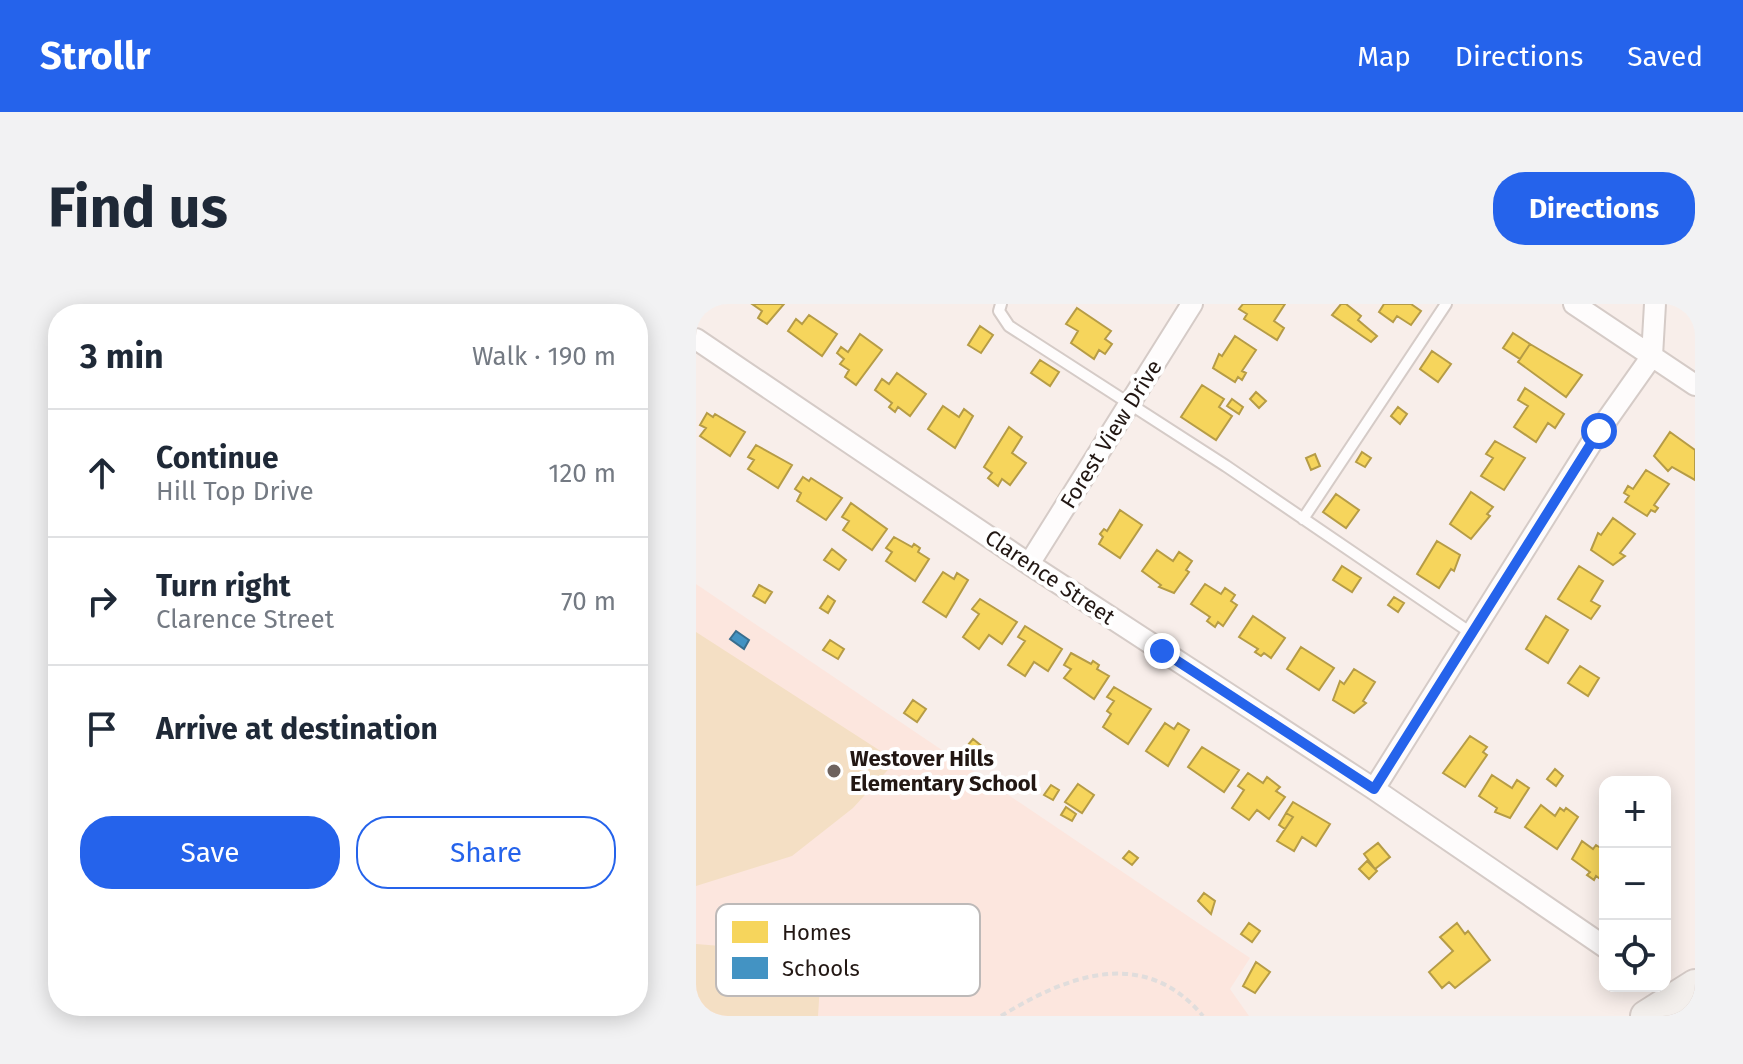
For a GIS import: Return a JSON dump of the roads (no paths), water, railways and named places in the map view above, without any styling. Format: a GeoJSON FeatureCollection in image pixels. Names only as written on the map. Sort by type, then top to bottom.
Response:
{"type":"FeatureCollection","features":[{"type":"Feature","properties":{"kind":"main road"},"geometry":{"type":"LineString","coordinates":[[1656,1000],[1695,985]]}},
{"type":"Feature","properties":{"kind":"street","name":"Forest View Drive"},"geometry":{"type":"LineString","coordinates":[[1029,564],[1192,304]]}},
{"type":"Feature","properties":{"kind":"street"},"geometry":{"type":"LineString","coordinates":[[1574,304],[1695,385]]}},
{"type":"Feature","properties":{"kind":"street"},"geometry":{"type":"LineString","coordinates":[[1374,789],[1599,431],[1652,356],[1655,304]]}},
{"type":"Feature","properties":{"kind":"street","name":"Clarence Street"},"geometry":{"type":"LineString","coordinates":[[696,339],[1029,564],[1374,789],[1599,943]]}},
{"type":"Feature","properties":{"kind":"lane"},"geometry":{"type":"LineString","coordinates":[[1001,304],[999,311],[1009,326],[1130,403],[1471,633]]}},
{"type":"Feature","properties":{"kind":"lane"},"geometry":{"type":"LineString","coordinates":[[1303,519],[1446,304]]}},
{"type":"Feature","properties":{"kind":"place","name":"Westover Hills Elementary School"},"geometry":{"type":"Point","coordinates":[834,771]}}]}
